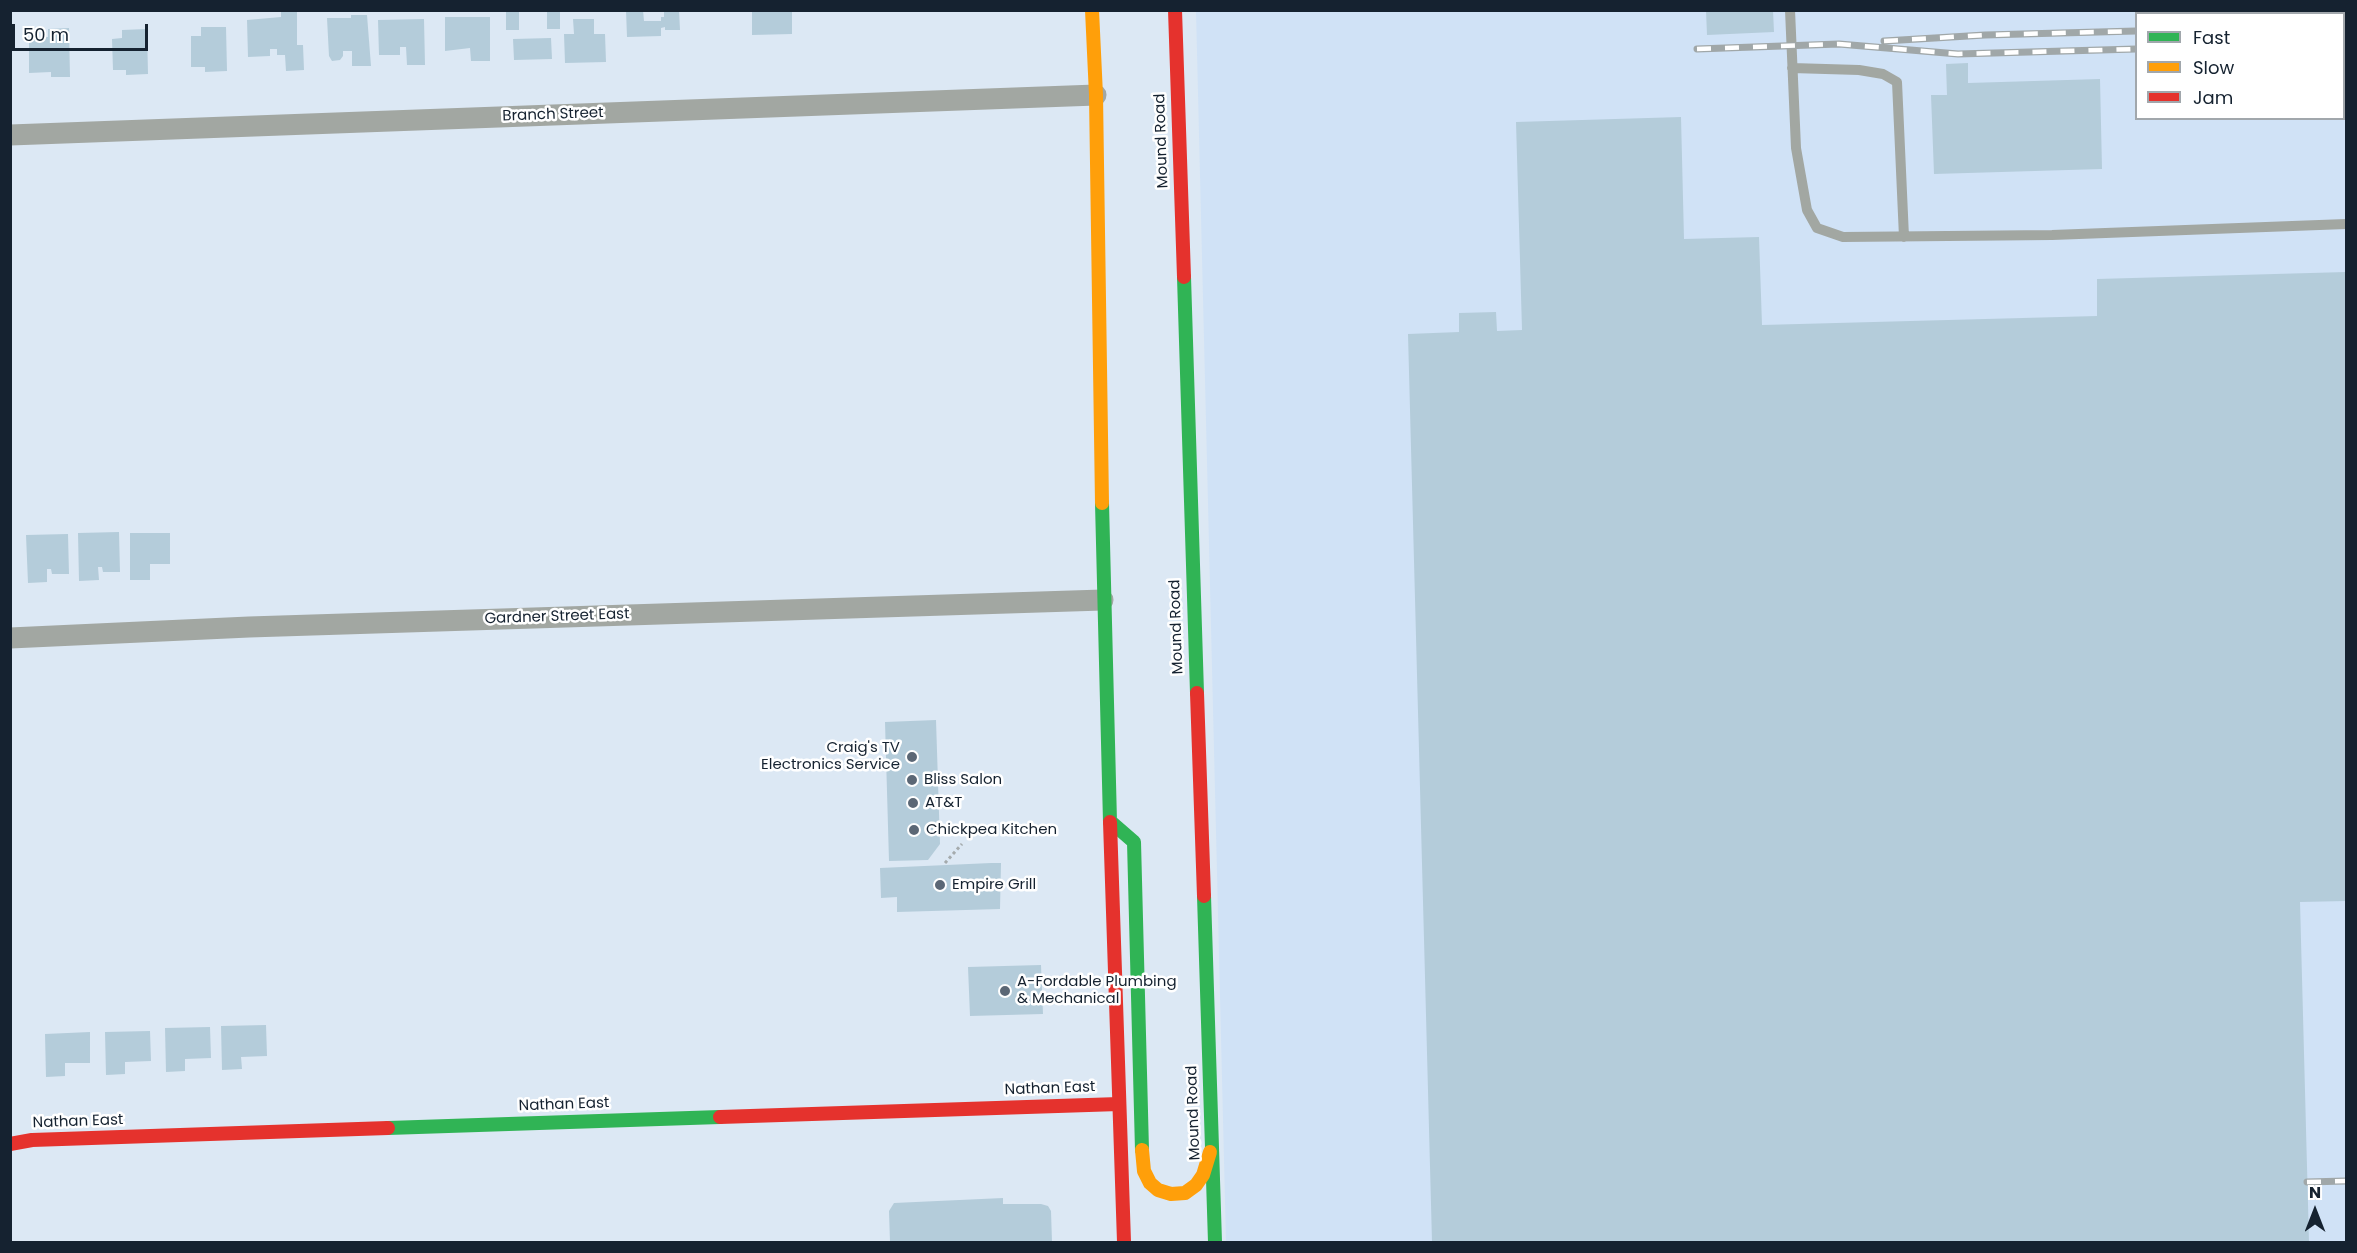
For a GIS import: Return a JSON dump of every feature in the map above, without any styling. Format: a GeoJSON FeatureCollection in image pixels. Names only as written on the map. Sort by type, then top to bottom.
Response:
{"type":"FeatureCollection","features":[{"type":"Feature","properties":{"kind":"main road"},"geometry":{"type":"LineString","coordinates":[[1092,10],[1096,95],[1103,600],[1124,1242]]}},
{"type":"Feature","properties":{"kind":"main road","name":"Mound Road"},"geometry":{"type":"LineString","coordinates":[[1175,10],[1185,378],[1215,1242]]}},
{"type":"Feature","properties":{"kind":"main road"},"geometry":{"type":"LineString","coordinates":[[1171,315],[1185,378]]}},
{"type":"Feature","properties":{"kind":"main road"},"geometry":{"type":"LineString","coordinates":[[1111,822],[1134,842],[1144,1171],[1150,1183],[1158,1190],[1171,1194],[1185,1193],[1196,1185],[1203,1175],[1212,1147]]}},
{"type":"Feature","properties":{"kind":"main road","name":"Nathan East"},"geometry":{"type":"LineString","coordinates":[[10,1144],[32,1140],[1119,1104]]}},
{"type":"Feature","properties":{"kind":"street","name":"Branch Street"},"geometry":{"type":"LineString","coordinates":[[10,135],[1096,95]]}},
{"type":"Feature","properties":{"kind":"street","name":"Gardner Street East"},"geometry":{"type":"LineString","coordinates":[[10,638],[249,627],[1103,600]]}},
{"type":"Feature","properties":{"kind":"lane"},"geometry":{"type":"LineString","coordinates":[[1790,10],[1796,148],[1806,210],[1816,228],[1843,237],[1904,237],[2052,235],[2346,224]]}},
{"type":"Feature","properties":{"kind":"lane"},"geometry":{"type":"LineString","coordinates":[[1792,68],[1859,70],[1883,74],[1897,82],[1904,237]]}},
{"type":"Feature","properties":{"kind":"path"},"geometry":{"type":"LineString","coordinates":[[945,863],[962,844]]}},
{"type":"Feature","properties":{"kind":"shaded area"},"geometry":{"type":"Polygon","coordinates":[[[1196,11],[2346,11],[2346,1242],[1226,1242],[1196,11]]]}},
{"type":"Feature","properties":{"kind":"building"},"geometry":{"type":"Polygon","coordinates":[[[281,10],[297,10],[297,45],[303,45],[304,70],[286,71],[285,55],[277,55],[277,49],[270,49],[270,56],[248,57],[247,20],[281,17],[281,10]]]}},
{"type":"Feature","properties":{"kind":"building"},"geometry":{"type":"Polygon","coordinates":[[[506,10],[519,10],[519,30],[506,30],[506,10]]]}},
{"type":"Feature","properties":{"kind":"building"},"geometry":{"type":"Polygon","coordinates":[[[547,10],[560,10],[560,29],[547,29],[547,10]]]}},
{"type":"Feature","properties":{"kind":"building"},"geometry":{"type":"Polygon","coordinates":[[[626,10],[643,10],[644,21],[661,21],[664,11],[679,10],[680,30],[665,30],[665,27],[661,28],[661,36],[627,37],[626,10]]]}},
{"type":"Feature","properties":{"kind":"building"},"geometry":{"type":"Polygon","coordinates":[[[1706,10],[1773,10],[1774,32],[1707,35],[1706,10]]]}},
{"type":"Feature","properties":{"kind":"building"},"geometry":{"type":"Polygon","coordinates":[[[792,11],[792,34],[752,35],[752,12],[792,11]]]}},
{"type":"Feature","properties":{"kind":"building"},"geometry":{"type":"Polygon","coordinates":[[[351,15],[367,15],[371,66],[352,66],[352,51],[343,51],[340,60],[332,61],[329,56],[327,18],[351,18],[351,15]]]}},
{"type":"Feature","properties":{"kind":"building"},"geometry":{"type":"Polygon","coordinates":[[[445,17],[490,17],[490,61],[471,61],[470,48],[445,51],[445,17]]]}},
{"type":"Feature","properties":{"kind":"building"},"geometry":{"type":"Polygon","coordinates":[[[424,19],[425,65],[407,65],[406,47],[400,47],[400,55],[379,55],[378,20],[424,19]]]}},
{"type":"Feature","properties":{"kind":"building"},"geometry":{"type":"Polygon","coordinates":[[[573,19],[594,19],[594,34],[605,34],[606,62],[565,63],[564,34],[574,34],[573,19]]]}},
{"type":"Feature","properties":{"kind":"building"},"geometry":{"type":"Polygon","coordinates":[[[201,27],[226,27],[227,71],[205,72],[205,67],[191,67],[191,36],[201,36],[201,27]]]}},
{"type":"Feature","properties":{"kind":"building"},"geometry":{"type":"Polygon","coordinates":[[[69,28],[70,77],[51,77],[51,72],[29,73],[29,37],[48,37],[48,29],[69,28]]]}},
{"type":"Feature","properties":{"kind":"building"},"geometry":{"type":"Polygon","coordinates":[[[147,29],[148,74],[126,75],[126,70],[113,70],[112,39],[122,38],[122,30],[147,29]]]}},
{"type":"Feature","properties":{"kind":"building"},"geometry":{"type":"Polygon","coordinates":[[[551,38],[552,59],[514,60],[513,39],[551,38]]]}},
{"type":"Feature","properties":{"kind":"building"},"geometry":{"type":"Polygon","coordinates":[[[1968,63],[1968,83],[2100,79],[2102,169],[1934,174],[1931,95],[1947,95],[1946,64],[1968,63]]]}},
{"type":"Feature","properties":{"kind":"building"},"geometry":{"type":"Polygon","coordinates":[[[1681,117],[1684,239],[1759,237],[1762,325],[2097,316],[2097,279],[2346,272],[2346,901],[2300,902],[2309,1242],[1432,1242],[1408,334],[1459,332],[1459,313],[1496,312],[1497,331],[1522,330],[1516,122],[1681,117]]]}},
{"type":"Feature","properties":{"kind":"building"},"geometry":{"type":"Polygon","coordinates":[[[119,532],[120,572],[103,572],[102,567],[98,567],[99,580],[79,581],[78,533],[119,532]]]}},
{"type":"Feature","properties":{"kind":"building"},"geometry":{"type":"Polygon","coordinates":[[[130,533],[170,533],[170,564],[150,564],[150,580],[130,580],[130,533]]]}},
{"type":"Feature","properties":{"kind":"building"},"geometry":{"type":"Polygon","coordinates":[[[68,534],[69,574],[52,574],[51,569],[47,569],[47,582],[28,583],[26,535],[68,534]]]}},
{"type":"Feature","properties":{"kind":"building"},"geometry":{"type":"Polygon","coordinates":[[[936,720],[940,844],[928,860],[889,861],[885,722],[936,720]]]}},
{"type":"Feature","properties":{"kind":"building","name":"Empire Grill"},"geometry":{"type":"Polygon","coordinates":[[[1001,863],[1000,909],[897,912],[897,897],[881,898],[880,868],[1001,863]]]}},
{"type":"Feature","properties":{"kind":"building","name":"A-Fordable Plumbing & Mechanical"},"geometry":{"type":"Polygon","coordinates":[[[1041,965],[1043,1014],[970,1016],[968,967],[1041,965]]]}},
{"type":"Feature","properties":{"kind":"building"},"geometry":{"type":"Polygon","coordinates":[[[266,1025],[267,1056],[241,1057],[242,1069],[222,1070],[221,1026],[266,1025]]]}},
{"type":"Feature","properties":{"kind":"building"},"geometry":{"type":"Polygon","coordinates":[[[210,1027],[211,1058],[185,1059],[185,1071],[166,1072],[165,1028],[210,1027]]]}},
{"type":"Feature","properties":{"kind":"building"},"geometry":{"type":"Polygon","coordinates":[[[150,1031],[151,1061],[125,1062],[125,1074],[106,1075],[105,1032],[150,1031]]]}},
{"type":"Feature","properties":{"kind":"building"},"geometry":{"type":"Polygon","coordinates":[[[90,1032],[90,1063],[65,1063],[65,1076],[46,1077],[45,1034],[90,1032]]]}},
{"type":"Feature","properties":{"kind":"building"},"geometry":{"type":"Polygon","coordinates":[[[1003,1198],[1003,1204],[1048,1206],[1051,1211],[1052,1242],[890,1242],[889,1211],[894,1203],[1003,1198]]]}},
{"type":"Feature","properties":{"kind":"railway"},"geometry":{"type":"LineString","coordinates":[[1884,41],[1985,35],[2135,31]]}},
{"type":"Feature","properties":{"kind":"railway"},"geometry":{"type":"LineString","coordinates":[[1697,49],[1839,44],[1958,54],[2135,49]]}},
{"type":"Feature","properties":{"kind":"railway"},"geometry":{"type":"LineString","coordinates":[[2307,1182],[2346,1181]]}},
{"type":"Feature","properties":{"kind":"traffic: fast"},"geometry":{"type":"LineString","coordinates":[[1184,277],[1197,693]]}},
{"type":"Feature","properties":{"kind":"traffic: fast"},"geometry":{"type":"LineString","coordinates":[[1102,503],[1110,822]]}},
{"type":"Feature","properties":{"kind":"traffic: fast"},"geometry":{"type":"LineString","coordinates":[[1111,822],[1134,842],[1142,1150]]}},
{"type":"Feature","properties":{"kind":"traffic: fast"},"geometry":{"type":"LineString","coordinates":[[1204,896],[1215,1242]]}},
{"type":"Feature","properties":{"kind":"traffic: fast"},"geometry":{"type":"LineString","coordinates":[[388,1128],[720,1117]]}},
{"type":"Feature","properties":{"kind":"traffic: slow"},"geometry":{"type":"LineString","coordinates":[[1092,10],[1096,95],[1102,503]]}},
{"type":"Feature","properties":{"kind":"traffic: slow"},"geometry":{"type":"LineString","coordinates":[[1142,1150],[1144,1171],[1150,1183],[1158,1190],[1171,1194],[1185,1193],[1196,1185],[1203,1175],[1210,1152]]}},
{"type":"Feature","properties":{"kind":"traffic: jam"},"geometry":{"type":"LineString","coordinates":[[1175,10],[1184,277]]}},
{"type":"Feature","properties":{"kind":"traffic: jam"},"geometry":{"type":"LineString","coordinates":[[1197,693],[1204,896]]}},
{"type":"Feature","properties":{"kind":"traffic: jam"},"geometry":{"type":"LineString","coordinates":[[1110,822],[1124,1242]]}},
{"type":"Feature","properties":{"kind":"traffic: jam"},"geometry":{"type":"LineString","coordinates":[[720,1117],[1119,1104]]}},
{"type":"Feature","properties":{"kind":"traffic: jam"},"geometry":{"type":"LineString","coordinates":[[10,1144],[32,1140],[388,1128]]}},
{"type":"Feature","properties":{"kind":"place","name":"Craig's TV Electronics Service"},"geometry":{"type":"Point","coordinates":[912,757]}},
{"type":"Feature","properties":{"kind":"place","name":"Bliss Salon"},"geometry":{"type":"Point","coordinates":[912,780]}},
{"type":"Feature","properties":{"kind":"place","name":"AT&T"},"geometry":{"type":"Point","coordinates":[913,803]}},
{"type":"Feature","properties":{"kind":"place","name":"Chickpea Kitchen"},"geometry":{"type":"Point","coordinates":[914,830]}},
{"type":"Feature","properties":{"kind":"place","name":"Empire Grill"},"geometry":{"type":"Point","coordinates":[940,885]}},
{"type":"Feature","properties":{"kind":"place","name":"A-Fordable Plumbing & Mechanical"},"geometry":{"type":"Point","coordinates":[1005,991]}}]}
